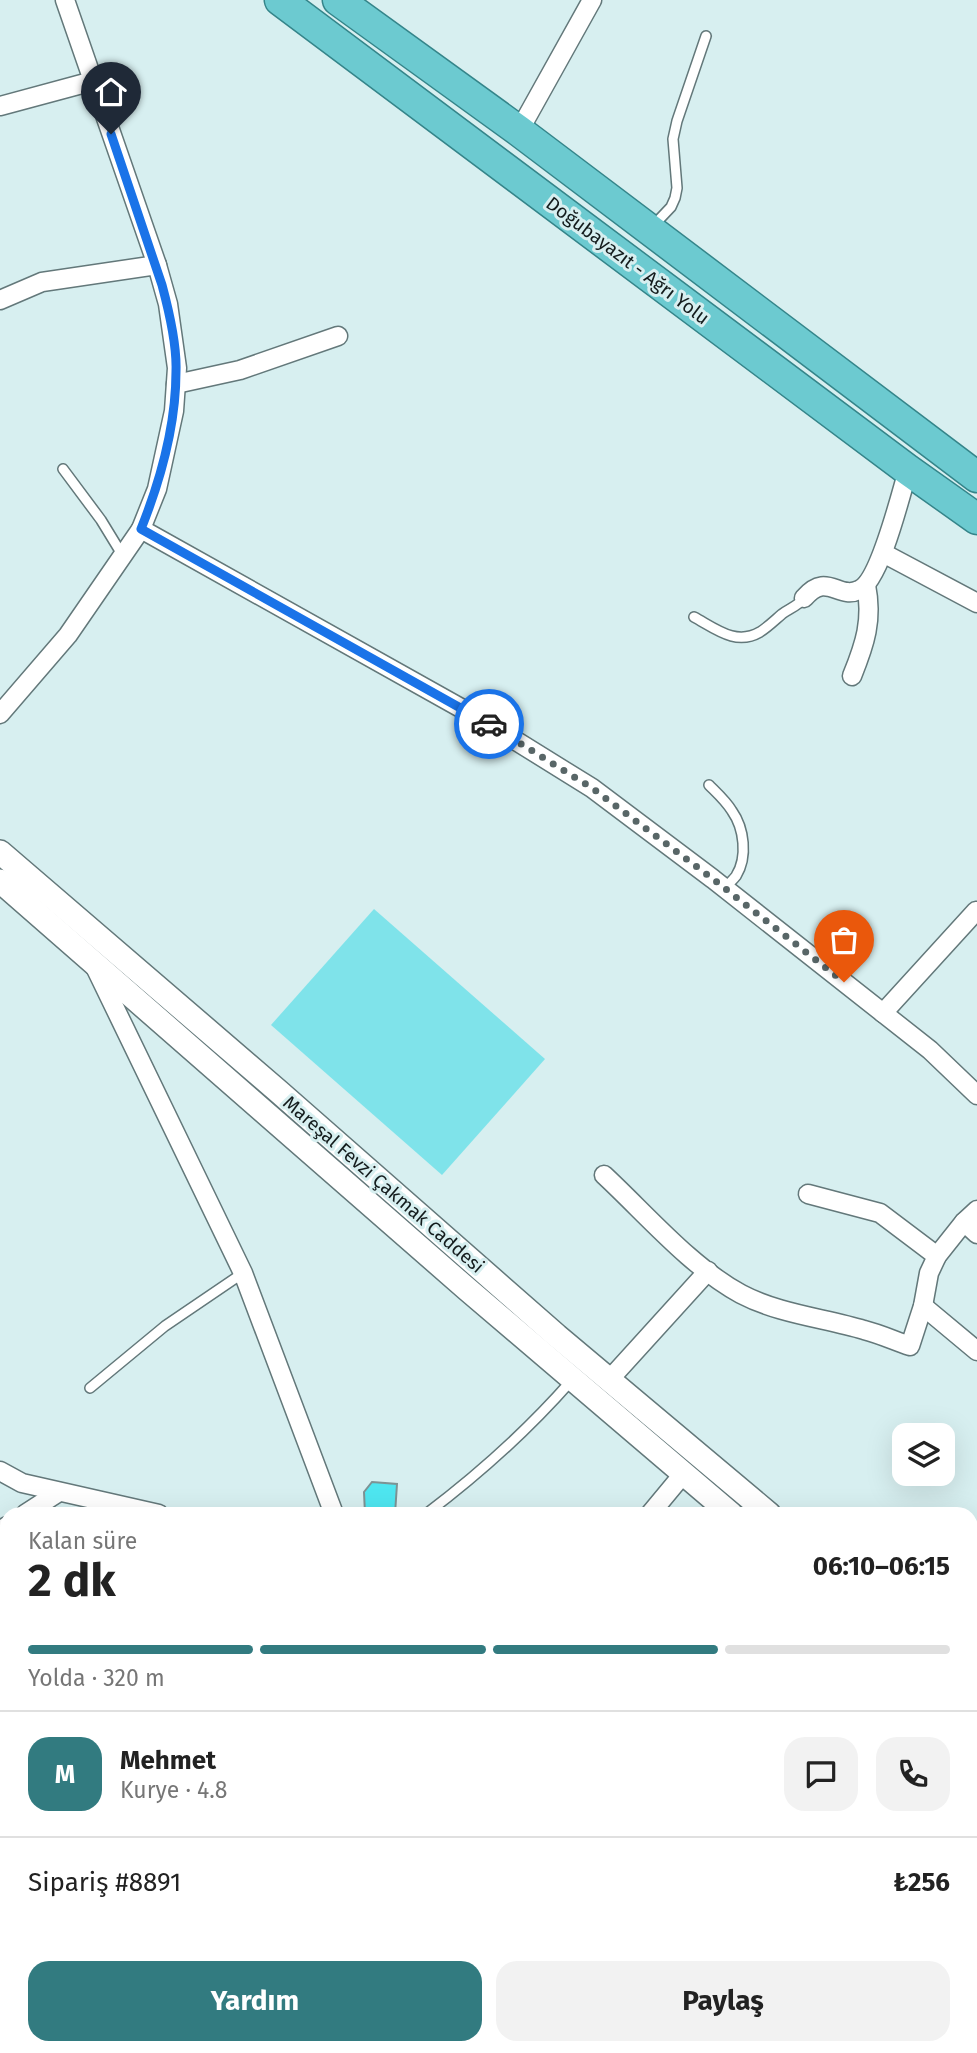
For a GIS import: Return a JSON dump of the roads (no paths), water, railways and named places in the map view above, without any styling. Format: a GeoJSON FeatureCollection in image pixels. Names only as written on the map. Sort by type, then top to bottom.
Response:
{"type":"FeatureCollection","features":[{"type":"Feature","properties":{"kind":"highway","name":"Doğubayazıt - Ağrı Yolu"},"geometry":{"type":"LineString","coordinates":[[281,0],[977,519]]}},
{"type":"Feature","properties":{"kind":"highway","name":"Doğubayazıt - Ağrı Yolu"},"geometry":{"type":"LineString","coordinates":[[338,0],[519,131],[977,477]]}},
{"type":"Feature","properties":{"kind":"street"},"geometry":{"type":"LineString","coordinates":[[0,714],[68,635],[141,529],[157,489],[174,411],[177,368],[167,304],[157,265],[65,0]]}},
{"type":"Feature","properties":{"kind":"street"},"geometry":{"type":"LineString","coordinates":[[519,131],[592,0]]}},
{"type":"Feature","properties":{"kind":"street"},"geometry":{"type":"LineString","coordinates":[[0,106],[93,81]]}},
{"type":"Feature","properties":{"kind":"street"},"geometry":{"type":"LineString","coordinates":[[0,300],[42,282],[157,265]]}},
{"type":"Feature","properties":{"kind":"street"},"geometry":{"type":"LineString","coordinates":[[176,384],[240,370],[338,336]]}},
{"type":"Feature","properties":{"kind":"street"},"geometry":{"type":"LineString","coordinates":[[804,598],[817,586],[852,592],[866,585],[883,553],[908,470]]}},
{"type":"Feature","properties":{"kind":"street"},"geometry":{"type":"LineString","coordinates":[[141,529],[484,721],[592,788],[930,1050],[977,1095]]}},
{"type":"Feature","properties":{"kind":"street"},"geometry":{"type":"LineString","coordinates":[[883,553],[977,603]]}},
{"type":"Feature","properties":{"kind":"street"},"geometry":{"type":"LineString","coordinates":[[852,676],[866,640],[869,614],[866,585]]}},
{"type":"Feature","properties":{"kind":"street","name":"Mareşal Fevzi Çakmak Caddesi"},"geometry":{"type":"LineString","coordinates":[[0,852],[609,1380],[761,1507]]}},
{"type":"Feature","properties":{"kind":"street","name":"Mareşal Fevzi Çakmak Caddesi"},"geometry":{"type":"LineString","coordinates":[[0,881],[723,1507]]}},
{"type":"Feature","properties":{"kind":"street"},"geometry":{"type":"LineString","coordinates":[[883,1013],[976,911]]}},
{"type":"Feature","properties":{"kind":"street"},"geometry":{"type":"LineString","coordinates":[[92,961],[243,1273],[331,1507]]}},
{"type":"Feature","properties":{"kind":"street"},"geometry":{"type":"LineString","coordinates":[[604,1175],[695,1261],[744,1295],[785,1311],[864,1330],[910,1346],[923,1306],[929,1273],[937,1256],[973,1222]]}},
{"type":"Feature","properties":{"kind":"street"},"geometry":{"type":"LineString","coordinates":[[808,1194],[880,1213],[937,1256]]}},
{"type":"Feature","properties":{"kind":"street"},"geometry":{"type":"LineString","coordinates":[[609,1380],[708,1271]]}},
{"type":"Feature","properties":{"kind":"street"},"geometry":{"type":"LineString","coordinates":[[923,1306],[977,1352]]}},
{"type":"Feature","properties":{"kind":"street"},"geometry":{"type":"LineString","coordinates":[[0,1471],[22,1483],[127,1507]]}},
{"type":"Feature","properties":{"kind":"street"},"geometry":{"type":"LineString","coordinates":[[656,1507],[684,1473]]}},
{"type":"Feature","properties":{"kind":"street"},"geometry":{"type":"LineString","coordinates":[[36,1507],[59,1492]]}},
{"type":"Feature","properties":{"kind":"lane"},"geometry":{"type":"LineString","coordinates":[[650,230],[671,207],[675,198],[677,188],[673,139],[706,36]]}},
{"type":"Feature","properties":{"kind":"lane"},"geometry":{"type":"LineString","coordinates":[[63,469],[101,520],[123,556]]}},
{"type":"Feature","properties":{"kind":"lane"},"geometry":{"type":"LineString","coordinates":[[694,617],[728,636],[740,638],[760,632],[804,598]]}},
{"type":"Feature","properties":{"kind":"lane"},"geometry":{"type":"LineString","coordinates":[[709,785],[732,811],[741,831],[741,866],[725,889]]}},
{"type":"Feature","properties":{"kind":"lane"},"geometry":{"type":"LineString","coordinates":[[90,1388],[165,1326],[243,1273]]}},
{"type":"Feature","properties":{"kind":"lane"},"geometry":{"type":"LineString","coordinates":[[435,1507],[473,1478],[517,1438],[572,1379]]}}]}
